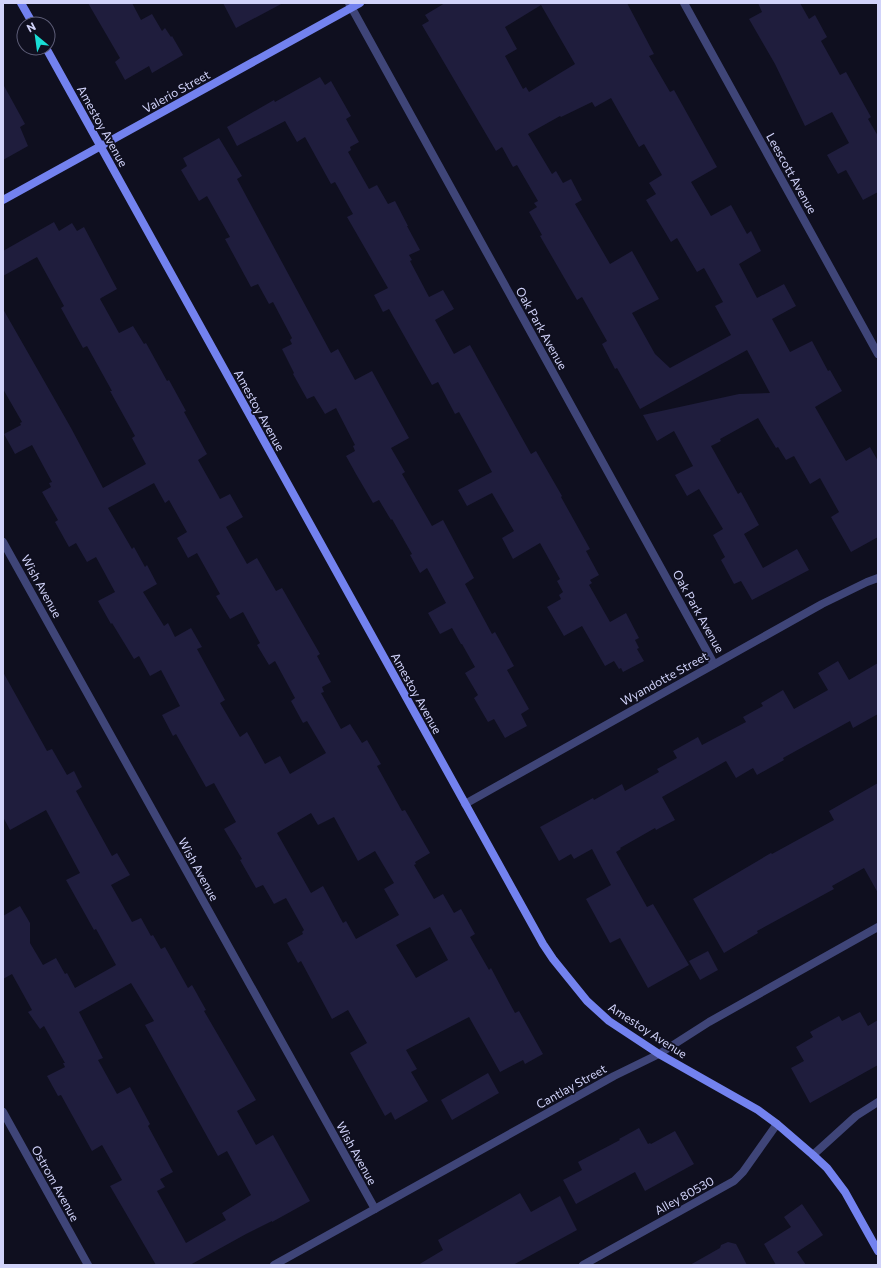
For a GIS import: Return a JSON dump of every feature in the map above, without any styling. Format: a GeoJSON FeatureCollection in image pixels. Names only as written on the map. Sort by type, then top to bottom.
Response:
{"type":"FeatureCollection","features":[{"type":"Feature","properties":{"kind":"street"},"geometry":{"type":"LineString","coordinates":[[21,3],[28,16]]}},
{"type":"Feature","properties":{"kind":"street","name":"Valerio Street"},"geometry":{"type":"LineString","coordinates":[[3,200],[351,5],[360,3]]}},
{"type":"Feature","properties":{"kind":"street","name":"Leescott Avenue"},"geometry":{"type":"LineString","coordinates":[[684,3],[878,354]]}},
{"type":"Feature","properties":{"kind":"street","name":"Oak Park Avenue"},"geometry":{"type":"LineString","coordinates":[[351,5],[714,664]]}},
{"type":"Feature","properties":{"kind":"street","name":"Amestoy Avenue"},"geometry":{"type":"LineString","coordinates":[[50,56],[543,944],[557,964],[588,1001],[609,1021],[659,1054],[758,1110],[813,1155],[827,1168],[845,1192],[878,1252]]}},
{"type":"Feature","properties":{"kind":"street","name":"Wish Avenue"},"geometry":{"type":"LineString","coordinates":[[3,542],[375,1209]]}},
{"type":"Feature","properties":{"kind":"street","name":"Wyandotte Street"},"geometry":{"type":"LineString","coordinates":[[465,804],[822,604],[878,578]]}},
{"type":"Feature","properties":{"kind":"street","name":"Cantlay Street"},"geometry":{"type":"LineString","coordinates":[[274,1265],[614,1076],[659,1054],[709,1022],[878,927]]}},
{"type":"Feature","properties":{"kind":"street"},"geometry":{"type":"LineString","coordinates":[[813,1155],[856,1116],[878,1102]]}},
{"type":"Feature","properties":{"kind":"street","name":"Ostrom Avenue"},"geometry":{"type":"LineString","coordinates":[[3,1112],[88,1265]]}},
{"type":"Feature","properties":{"kind":"street","name":"Alley 80530"},"geometry":{"type":"LineString","coordinates":[[583,1265],[734,1181],[743,1172],[777,1124]]}},
{"type":"Feature","properties":{"kind":"building"},"geometry":{"type":"Polygon","coordinates":[[[88,3],[132,3],[141,20],[152,14],[162,31],[165,28],[171,37],[172,36],[183,55],[152,73],[149,66],[125,80],[115,62],[120,58],[88,3]]]}},
{"type":"Feature","properties":{"kind":"building"},"geometry":{"type":"Polygon","coordinates":[[[223,3],[283,3],[236,28],[223,3]]]}},
{"type":"Feature","properties":{"kind":"building"},"geometry":{"type":"Polygon","coordinates":[[[445,3],[627,3],[654,54],[649,56],[670,92],[674,90],[717,167],[691,182],[711,216],[731,205],[747,234],[751,231],[761,251],[739,264],[757,298],[784,284],[796,306],[772,319],[790,352],[812,341],[828,371],[830,370],[842,391],[815,407],[846,461],[870,447],[878,461],[878,537],[851,552],[831,517],[839,512],[820,478],[810,484],[794,456],[786,460],[778,447],[776,448],[758,418],[720,439],[721,441],[711,446],[738,494],[741,492],[759,525],[744,534],[763,568],[797,549],[809,570],[752,600],[741,581],[734,584],[721,560],[725,557],[713,535],[723,529],[699,489],[687,496],[675,475],[693,466],[674,431],[657,441],[643,415],[739,394],[770,393],[747,350],[640,409],[617,368],[615,369],[602,344],[607,341],[582,297],[577,300],[540,236],[542,235],[529,212],[537,207],[534,203],[538,201],[517,165],[513,167],[502,147],[496,151],[422,25],[429,21],[425,15],[445,3]],[[541,5],[505,27],[517,49],[505,56],[523,89],[526,87],[529,92],[575,64],[541,5]],[[611,98],[595,107],[592,102],[561,117],[560,116],[528,134],[552,174],[556,171],[563,183],[571,179],[582,200],[575,204],[610,264],[632,251],[659,299],[632,313],[655,354],[670,368],[731,335],[715,306],[723,302],[704,268],[697,272],[677,238],[671,242],[646,200],[656,194],[649,183],[662,175],[644,144],[639,147],[611,98]]]}},
{"type":"Feature","properties":{"kind":"building"},"geometry":{"type":"Polygon","coordinates":[[[758,3],[800,3],[809,19],[815,15],[827,37],[821,41],[840,75],[846,72],[871,117],[868,119],[878,136],[878,192],[863,200],[846,170],[838,174],[827,155],[849,143],[832,112],[805,126],[775,64],[749,19],[762,12],[758,3]]]}},
{"type":"Feature","properties":{"kind":"building"},"geometry":{"type":"Polygon","coordinates":[[[320,77],[325,85],[331,81],[351,116],[346,119],[359,142],[350,147],[351,150],[348,152],[369,189],[377,185],[388,204],[395,201],[420,250],[409,255],[412,260],[410,261],[429,297],[443,290],[454,309],[435,320],[454,354],[470,345],[531,454],[536,451],[590,549],[586,551],[599,575],[590,580],[592,583],[589,585],[610,622],[626,613],[639,638],[635,640],[639,648],[637,649],[644,661],[623,672],[614,661],[605,666],[582,626],[564,636],[547,607],[561,599],[559,595],[563,592],[557,581],[560,579],[540,543],[513,559],[502,538],[514,531],[492,493],[467,506],[458,490],[492,472],[459,412],[455,414],[438,382],[432,385],[389,309],[383,312],[374,295],[388,288],[347,217],[353,214],[335,182],[331,184],[305,137],[297,142],[285,121],[237,146],[227,127],[274,100],[275,102],[320,77]]]}},
{"type":"Feature","properties":{"kind":"building"},"geometry":{"type":"Polygon","coordinates":[[[3,84],[25,124],[20,127],[28,146],[3,160],[3,84]]]}},
{"type":"Feature","properties":{"kind":"building"},"geometry":{"type":"Polygon","coordinates":[[[219,138],[242,176],[237,179],[331,353],[338,349],[355,380],[372,371],[409,438],[391,448],[405,472],[402,474],[432,526],[443,520],[474,578],[465,584],[492,634],[495,632],[514,666],[507,670],[529,709],[521,714],[527,726],[505,738],[494,719],[488,722],[474,698],[478,695],[465,673],[475,667],[462,644],[452,628],[440,634],[428,613],[446,603],[427,568],[420,573],[410,555],[412,554],[392,519],[391,520],[379,500],[373,503],[346,456],[355,451],[353,446],[355,445],[336,408],[325,414],[314,396],[307,399],[293,374],[294,373],[282,349],[292,344],[290,340],[292,338],[273,302],[269,304],[258,284],[251,287],[225,239],[230,237],[207,196],[199,201],[181,170],[187,166],[183,158],[219,138]]]}},
{"type":"Feature","properties":{"kind":"building"},"geometry":{"type":"Polygon","coordinates":[[[54,222],[59,231],[72,223],[77,231],[84,227],[117,289],[100,299],[119,333],[133,326],[144,344],[146,343],[167,381],[169,380],[186,411],[184,412],[207,454],[198,460],[220,499],[230,494],[243,517],[226,527],[247,564],[257,558],[276,591],[282,588],[320,654],[317,656],[331,682],[322,687],[324,692],[321,693],[341,729],[350,724],[362,743],[367,740],[381,764],[377,766],[402,811],[405,810],[430,853],[415,862],[416,864],[414,865],[434,899],[443,894],[454,913],[461,909],[475,934],[470,937],[489,970],[491,968],[515,1013],[519,1011],[543,1054],[525,1064],[523,1060],[500,1072],[469,1017],[406,1050],[417,1069],[411,1072],[428,1101],[395,1120],[391,1112],[385,1116],[350,1053],[367,1043],[348,1010],[332,1019],[301,961],[298,963],[287,943],[303,934],[302,932],[304,930],[286,898],[274,904],[263,885],[256,888],[240,860],[242,859],[224,829],[236,822],[214,783],[206,787],[176,734],[173,736],[162,715],[180,706],[161,670],[150,676],[139,656],[134,659],[112,623],[111,624],[98,601],[115,592],[96,557],[87,562],[76,543],[69,547],[55,522],[58,520],[42,492],[51,487],[49,483],[52,482],[32,445],[15,454],[4,434],[21,425],[20,423],[22,422],[3,389],[3,309],[71,428],[103,488],[146,464],[132,438],[135,436],[110,391],[112,391],[87,346],[83,348],[61,308],[64,306],[37,257],[3,276],[3,251],[54,222]],[[154,483],[108,508],[132,549],[134,547],[145,567],[147,565],[157,584],[143,592],[164,626],[168,623],[175,637],[191,628],[202,647],[197,649],[225,700],[220,703],[240,737],[247,732],[265,764],[280,756],[290,774],[326,753],[307,721],[303,723],[291,701],[295,698],[275,661],[269,665],[257,645],[260,643],[243,612],[230,619],[216,596],[220,594],[197,553],[188,558],[177,538],[187,532],[169,500],[165,503],[154,483]],[[311,813],[277,833],[311,893],[323,886],[343,923],[346,921],[356,939],[399,915],[384,889],[394,883],[375,851],[358,861],[334,817],[318,825],[311,813]],[[430,927],[396,945],[416,978],[448,960],[430,927]]]}},
{"type":"Feature","properties":{"kind":"building"},"geometry":{"type":"Polygon","coordinates":[[[838,661],[849,680],[878,663],[878,714],[853,728],[850,721],[783,758],[784,760],[757,775],[753,768],[736,778],[726,761],[662,797],[675,820],[656,830],[655,828],[620,848],[621,849],[616,852],[647,907],[653,904],[689,965],[648,988],[620,938],[610,943],[586,899],[611,885],[592,849],[574,859],[571,854],[559,861],[540,827],[622,784],[625,791],[659,772],[657,769],[677,758],[673,751],[698,737],[702,745],[746,722],[743,717],[763,706],[761,703],[783,690],[794,709],[828,690],[818,673],[838,661]]]}},
{"type":"Feature","properties":{"kind":"building"},"geometry":{"type":"Polygon","coordinates":[[[3,672],[47,751],[52,749],[67,775],[74,771],[82,787],[76,791],[112,856],[117,853],[130,875],[111,885],[132,922],[141,918],[151,936],[153,935],[161,949],[165,947],[188,988],[192,985],[206,1010],[204,1011],[256,1100],[237,1111],[256,1145],[273,1135],[310,1201],[190,1265],[156,1265],[110,1186],[122,1180],[102,1145],[92,1151],[61,1095],[58,1096],[47,1076],[65,1067],[63,1063],[65,1063],[44,1026],[40,1029],[28,1012],[32,1010],[12,974],[3,979],[3,916],[20,906],[30,923],[30,943],[43,965],[56,958],[65,974],[67,973],[75,988],[116,965],[96,929],[94,930],[66,880],[80,873],[46,810],[10,830],[3,817],[3,672]],[[131,983],[79,1012],[103,1058],[98,1060],[117,1094],[130,1087],[150,1124],[148,1126],[173,1172],[160,1179],[165,1187],[157,1191],[186,1243],[226,1220],[222,1213],[251,1195],[227,1151],[218,1156],[145,1025],[154,1021],[131,983]]]}},
{"type":"Feature","properties":{"kind":"building"},"geometry":{"type":"Polygon","coordinates":[[[878,783],[878,893],[864,868],[832,886],[834,889],[757,931],[758,933],[724,953],[693,899],[771,853],[772,854],[834,820],[829,811],[878,783]]]}},
{"type":"Feature","properties":{"kind":"building"},"geometry":{"type":"Polygon","coordinates":[[[708,951],[718,970],[700,980],[689,961],[708,951]]]}},
{"type":"Feature","properties":{"kind":"building"},"geometry":{"type":"Polygon","coordinates":[[[860,1012],[868,1026],[878,1020],[878,1065],[810,1103],[791,1068],[804,1061],[796,1047],[813,1037],[810,1032],[839,1016],[842,1021],[860,1012]]]}},
{"type":"Feature","properties":{"kind":"building"},"geometry":{"type":"Polygon","coordinates":[[[488,1073],[499,1093],[452,1120],[441,1100],[488,1073]]]}},
{"type":"Feature","properties":{"kind":"building"},"geometry":{"type":"Polygon","coordinates":[[[639,1128],[648,1144],[651,1144],[675,1131],[694,1164],[645,1191],[635,1172],[576,1204],[563,1180],[582,1170],[578,1162],[620,1140],[619,1139],[639,1128]]]}},
{"type":"Feature","properties":{"kind":"building"},"geometry":{"type":"Polygon","coordinates":[[[520,1193],[531,1212],[560,1196],[577,1230],[513,1265],[418,1265],[443,1250],[438,1240],[520,1193]]]}},
{"type":"Feature","properties":{"kind":"building"},"geometry":{"type":"Polygon","coordinates":[[[802,1204],[823,1235],[797,1252],[806,1265],[776,1265],[764,1244],[791,1227],[784,1217],[802,1204]]]}},
{"type":"Feature","properties":{"kind":"building"},"geometry":{"type":"Polygon","coordinates":[[[728,1242],[736,1244],[747,1265],[690,1265],[720,1248],[721,1245],[728,1242]]]}}]}
